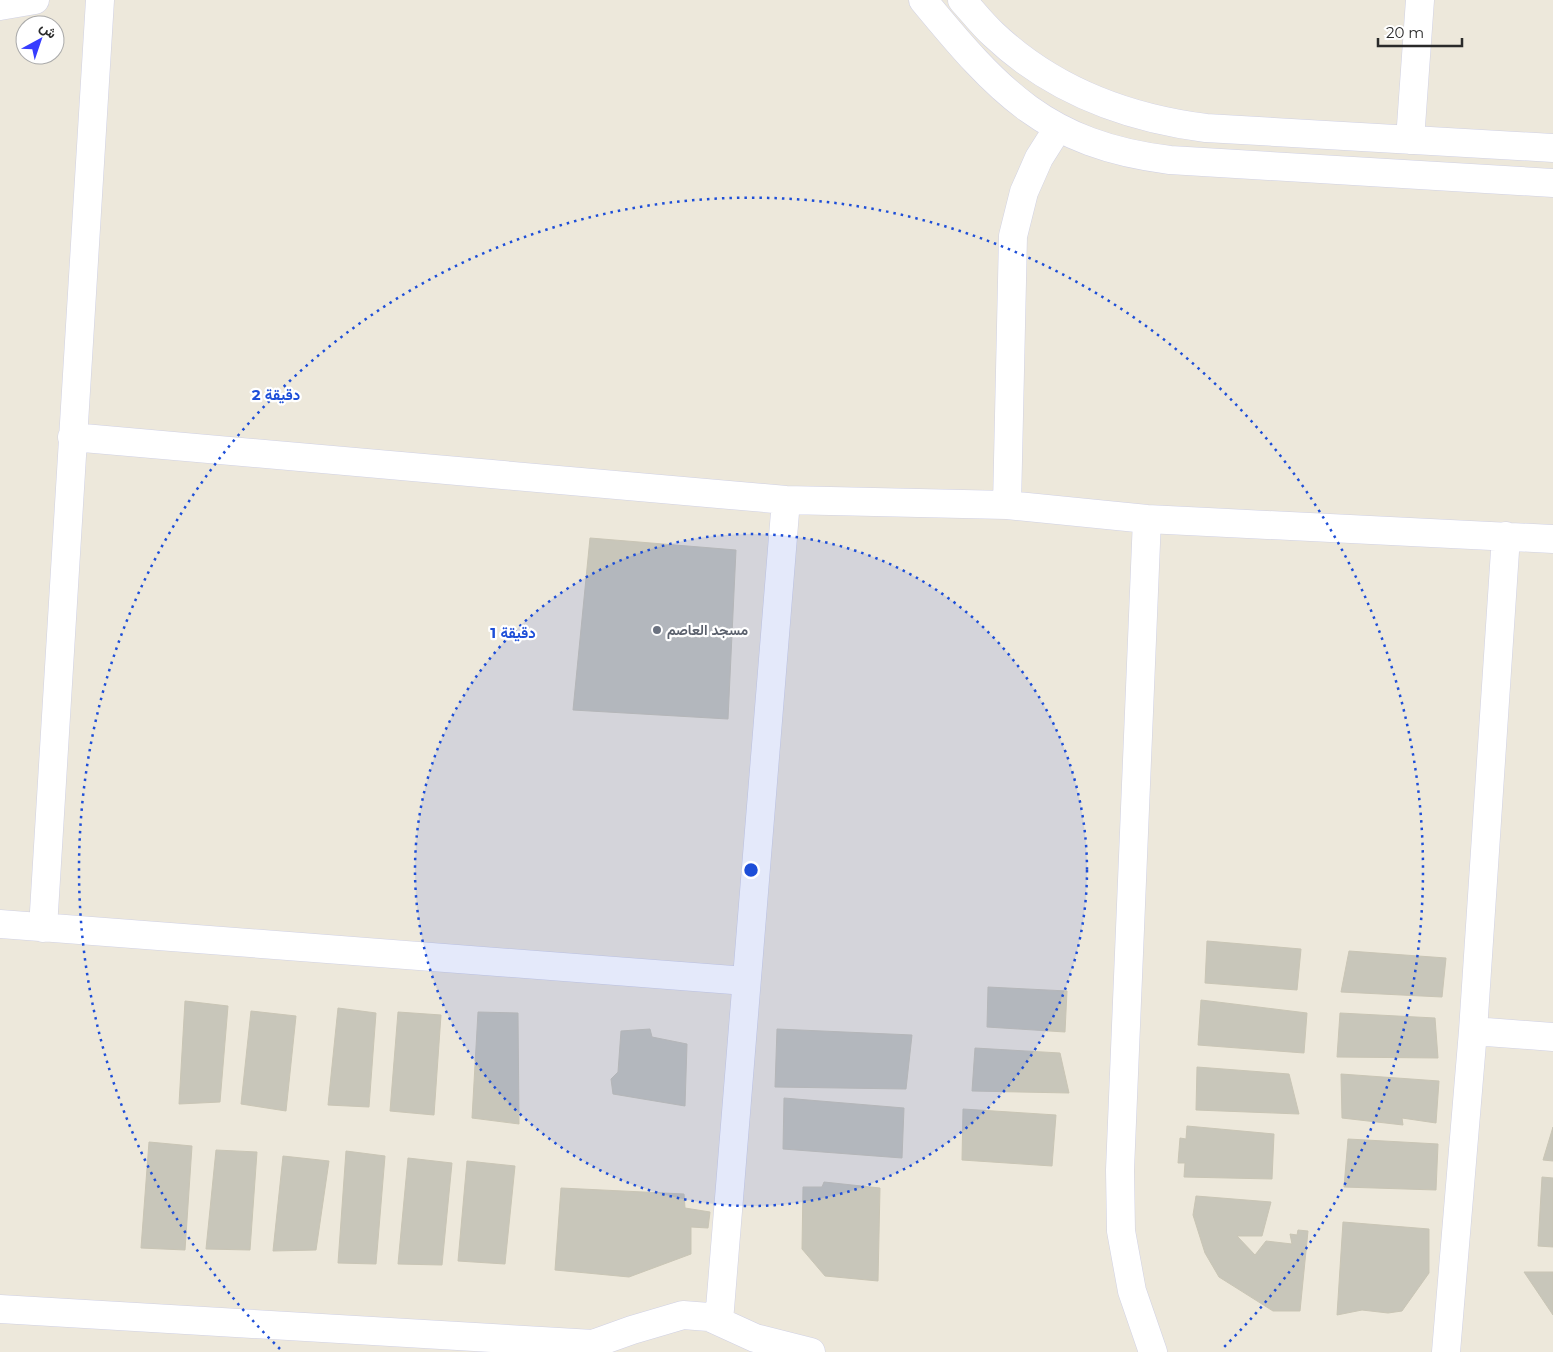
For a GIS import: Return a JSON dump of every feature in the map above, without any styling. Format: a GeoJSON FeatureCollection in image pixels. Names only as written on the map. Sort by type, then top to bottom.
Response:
{"type":"FeatureCollection","features":[{"type":"Feature","properties":{"kind":"street"},"geometry":{"type":"LineString","coordinates":[[0,6],[35,0]]}},
{"type":"Feature","properties":{"kind":"street"},"geometry":{"type":"LineString","coordinates":[[43,928],[100,0]]}},
{"type":"Feature","properties":{"kind":"street"},"geometry":{"type":"LineString","coordinates":[[923,0],[996,84],[1026,108],[1058,128],[1112,150],[1170,160],[1553,183]]}},
{"type":"Feature","properties":{"kind":"street"},"geometry":{"type":"LineString","coordinates":[[962,0],[992,34],[1046,75],[1106,105],[1139,116],[1172,124],[1206,128],[1553,148]]}},
{"type":"Feature","properties":{"kind":"street"},"geometry":{"type":"LineString","coordinates":[[1410,140],[1420,0]]}},
{"type":"Feature","properties":{"kind":"street"},"geometry":{"type":"LineString","coordinates":[[1007,505],[1014,236],[1024,192],[1039,158],[1058,128]]}},
{"type":"Feature","properties":{"kind":"street"},"geometry":{"type":"LineString","coordinates":[[72,438],[786,500],[1007,505],[1147,519],[1553,539]]}},
{"type":"Feature","properties":{"kind":"street"},"geometry":{"type":"LineString","coordinates":[[719,1322],[786,500]]}},
{"type":"Feature","properties":{"kind":"street"},"geometry":{"type":"LineString","coordinates":[[1147,519],[1120,1179],[1121,1231],[1132,1291],[1153,1352]]}},
{"type":"Feature","properties":{"kind":"street"},"geometry":{"type":"LineString","coordinates":[[1446,1352],[1473,1031],[1506,536]]}},
{"type":"Feature","properties":{"kind":"street"},"geometry":{"type":"LineString","coordinates":[[0,924],[746,981]]}},
{"type":"Feature","properties":{"kind":"street"},"geometry":{"type":"LineString","coordinates":[[1473,1031],[1553,1037]]}},
{"type":"Feature","properties":{"kind":"street"},"geometry":{"type":"LineString","coordinates":[[0,1309],[593,1344],[684,1315],[709,1317],[756,1338],[811,1352]]}},
{"type":"Feature","properties":{"kind":"building","name":"مسجد العاصم"},"geometry":{"type":"Polygon","coordinates":[[[590,538],[736,550],[728,719],[573,710],[590,538]]]}},
{"type":"Feature","properties":{"kind":"building"},"geometry":{"type":"Polygon","coordinates":[[[1207,941],[1301,949],[1297,990],[1205,983],[1207,941]]]}},
{"type":"Feature","properties":{"kind":"building"},"geometry":{"type":"Polygon","coordinates":[[[1349,951],[1446,958],[1442,997],[1341,992],[1349,951]]]}},
{"type":"Feature","properties":{"kind":"building"},"geometry":{"type":"Polygon","coordinates":[[[988,987],[1067,991],[1065,1032],[987,1027],[988,987]]]}},
{"type":"Feature","properties":{"kind":"building"},"geometry":{"type":"Polygon","coordinates":[[[1201,1000],[1307,1013],[1304,1053],[1198,1045],[1201,1000]]]}},
{"type":"Feature","properties":{"kind":"building"},"geometry":{"type":"Polygon","coordinates":[[[185,1001],[228,1006],[220,1102],[179,1104],[185,1001]]]}},
{"type":"Feature","properties":{"kind":"building"},"geometry":{"type":"Polygon","coordinates":[[[338,1008],[376,1013],[369,1107],[328,1105],[338,1008]]]}},
{"type":"Feature","properties":{"kind":"building"},"geometry":{"type":"Polygon","coordinates":[[[251,1011],[296,1016],[286,1111],[241,1104],[251,1011]]]}},
{"type":"Feature","properties":{"kind":"building"},"geometry":{"type":"Polygon","coordinates":[[[398,1012],[441,1015],[434,1115],[390,1111],[398,1012]]]}},
{"type":"Feature","properties":{"kind":"building"},"geometry":{"type":"Polygon","coordinates":[[[478,1012],[518,1013],[519,1124],[472,1118],[478,1012]]]}},
{"type":"Feature","properties":{"kind":"building"},"geometry":{"type":"Polygon","coordinates":[[[1340,1013],[1435,1018],[1438,1058],[1337,1057],[1340,1013]]]}},
{"type":"Feature","properties":{"kind":"building"},"geometry":{"type":"Polygon","coordinates":[[[650,1029],[652,1037],[687,1044],[685,1106],[613,1094],[611,1079],[618,1072],[621,1031],[650,1029]]]}},
{"type":"Feature","properties":{"kind":"building"},"geometry":{"type":"Polygon","coordinates":[[[777,1029],[912,1035],[906,1089],[775,1087],[777,1029]]]}},
{"type":"Feature","properties":{"kind":"building"},"geometry":{"type":"Polygon","coordinates":[[[975,1048],[1060,1053],[1069,1093],[972,1091],[975,1048]]]}},
{"type":"Feature","properties":{"kind":"building"},"geometry":{"type":"Polygon","coordinates":[[[1197,1067],[1289,1074],[1299,1114],[1196,1110],[1197,1067]]]}},
{"type":"Feature","properties":{"kind":"building"},"geometry":{"type":"Polygon","coordinates":[[[1341,1074],[1439,1081],[1436,1123],[1402,1118],[1403,1125],[1342,1118],[1341,1074]]]}},
{"type":"Feature","properties":{"kind":"building"},"geometry":{"type":"Polygon","coordinates":[[[784,1098],[904,1108],[902,1158],[783,1149],[784,1098]]]}},
{"type":"Feature","properties":{"kind":"building"},"geometry":{"type":"Polygon","coordinates":[[[963,1109],[1056,1115],[1052,1166],[962,1160],[963,1109]]]}},
{"type":"Feature","properties":{"kind":"building"},"geometry":{"type":"Polygon","coordinates":[[[1187,1126],[1274,1134],[1272,1179],[1184,1177],[1185,1163],[1178,1163],[1180,1138],[1186,1139],[1187,1126]]]}},
{"type":"Feature","properties":{"kind":"building"},"geometry":{"type":"Polygon","coordinates":[[[1553,1127],[1553,1161],[1543,1160],[1553,1127]]]}},
{"type":"Feature","properties":{"kind":"building"},"geometry":{"type":"Polygon","coordinates":[[[1348,1139],[1438,1144],[1436,1190],[1344,1187],[1348,1139]]]}},
{"type":"Feature","properties":{"kind":"building"},"geometry":{"type":"Polygon","coordinates":[[[149,1142],[192,1146],[185,1250],[141,1248],[149,1142]]]}},
{"type":"Feature","properties":{"kind":"building"},"geometry":{"type":"Polygon","coordinates":[[[216,1150],[257,1152],[250,1250],[206,1249],[216,1150]]]}},
{"type":"Feature","properties":{"kind":"building"},"geometry":{"type":"Polygon","coordinates":[[[346,1151],[385,1156],[376,1264],[338,1263],[346,1151]]]}},
{"type":"Feature","properties":{"kind":"building"},"geometry":{"type":"Polygon","coordinates":[[[283,1156],[329,1161],[316,1250],[273,1251],[283,1156]]]}},
{"type":"Feature","properties":{"kind":"building"},"geometry":{"type":"Polygon","coordinates":[[[408,1158],[452,1163],[442,1265],[398,1264],[408,1158]]]}},
{"type":"Feature","properties":{"kind":"building"},"geometry":{"type":"Polygon","coordinates":[[[467,1161],[515,1166],[505,1264],[458,1261],[467,1161]]]}},
{"type":"Feature","properties":{"kind":"building"},"geometry":{"type":"Polygon","coordinates":[[[1542,1177],[1553,1178],[1553,1247],[1538,1246],[1542,1177]]]}},
{"type":"Feature","properties":{"kind":"building"},"geometry":{"type":"Polygon","coordinates":[[[824,1182],[880,1188],[878,1281],[825,1276],[802,1249],[803,1187],[822,1187],[824,1182]]]}},
{"type":"Feature","properties":{"kind":"building"},"geometry":{"type":"Polygon","coordinates":[[[561,1188],[684,1194],[685,1208],[710,1212],[708,1228],[691,1227],[691,1254],[629,1277],[555,1270],[561,1188]]]}},
{"type":"Feature","properties":{"kind":"building"},"geometry":{"type":"Polygon","coordinates":[[[1196,1196],[1271,1202],[1262,1236],[1237,1236],[1255,1255],[1266,1241],[1292,1244],[1290,1234],[1297,1235],[1298,1230],[1308,1231],[1300,1311],[1273,1311],[1219,1277],[1205,1253],[1193,1215],[1196,1196]]]}},
{"type":"Feature","properties":{"kind":"building"},"geometry":{"type":"Polygon","coordinates":[[[1343,1222],[1429,1229],[1429,1273],[1402,1311],[1388,1313],[1362,1310],[1337,1315],[1343,1222]]]}},
{"type":"Feature","properties":{"kind":"building"},"geometry":{"type":"Polygon","coordinates":[[[1524,1272],[1553,1272],[1553,1315],[1524,1272]]]}},
{"type":"Feature","properties":{"kind":"place","name":"مسجد العاصم"},"geometry":{"type":"Point","coordinates":[657,630]}}]}
